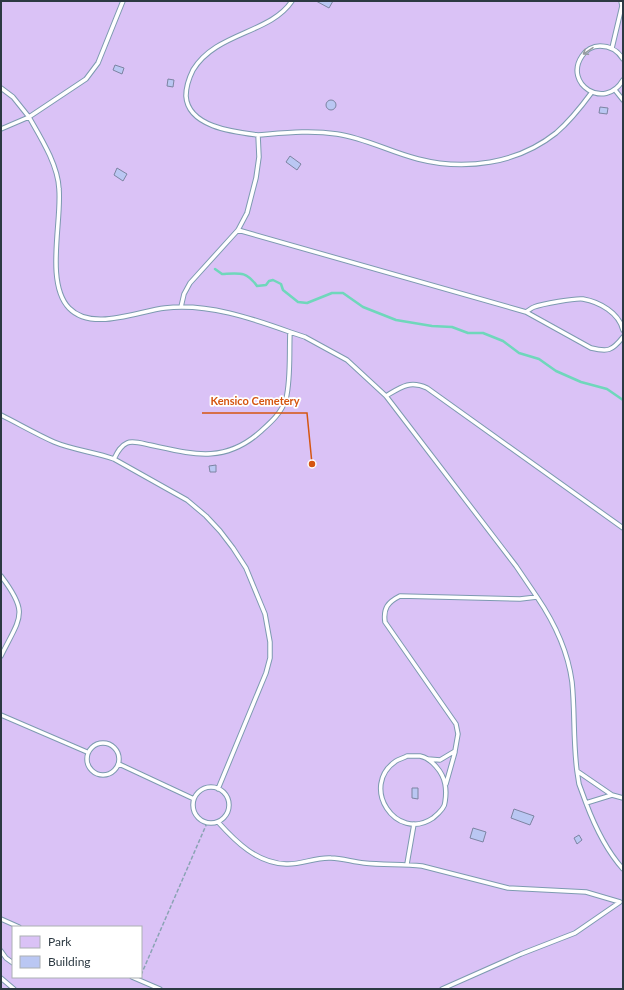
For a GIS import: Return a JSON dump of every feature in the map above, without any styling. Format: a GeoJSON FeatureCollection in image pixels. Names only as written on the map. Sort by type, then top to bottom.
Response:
{"type":"FeatureCollection","features":[{"type":"Feature","properties":{"kind":"lane"},"geometry":{"type":"LineString","coordinates":[[1,129],[29,117],[86,79],[98,63],[123,1]]}},
{"type":"Feature","properties":{"kind":"lane"},"geometry":{"type":"LineString","coordinates":[[292,1],[280,15],[225,41],[203,58],[196,66],[187,84],[186,101],[189,109],[195,117],[205,123],[218,127],[258,136],[316,131],[358,138],[418,159],[461,165],[478,164],[518,156],[536,146],[555,133],[572,117],[592,92]]}},
{"type":"Feature","properties":{"kind":"lane"},"geometry":{"type":"LineString","coordinates":[[612,48],[622,6],[620,1]]}},
{"type":"Feature","properties":{"kind":"lane"},"geometry":{"type":"LineString","coordinates":[[623,59],[612,48],[597,46],[589,49],[583,54],[579,60],[577,68],[580,82],[592,92],[600,94],[608,93],[615,90],[623,80]]}},
{"type":"Feature","properties":{"kind":"lane"},"geometry":{"type":"LineString","coordinates":[[1,88],[13,98],[29,117],[57,175],[59,189],[56,267],[58,282],[68,306],[75,313],[96,319],[113,318],[165,308],[181,307],[217,311],[267,324],[305,337],[348,360],[386,396],[528,582],[553,623],[572,681],[574,748],[579,784],[596,828],[605,845],[623,869]]}},
{"type":"Feature","properties":{"kind":"lane"},"geometry":{"type":"LineString","coordinates":[[615,90],[623,100]]}},
{"type":"Feature","properties":{"kind":"lane"},"geometry":{"type":"LineString","coordinates":[[181,307],[184,294],[190,283],[238,230],[247,213],[256,178],[259,157],[258,136]]}},
{"type":"Feature","properties":{"kind":"lane"},"geometry":{"type":"LineString","coordinates":[[238,230],[526,312],[590,348],[602,351],[614,348],[623,337]]}},
{"type":"Feature","properties":{"kind":"lane"},"geometry":{"type":"LineString","coordinates":[[526,312],[533,307],[582,299],[595,302],[606,308],[617,317],[622,324],[623,330]]}},
{"type":"Feature","properties":{"kind":"lane"},"geometry":{"type":"LineString","coordinates":[[114,459],[121,446],[128,442],[185,453],[211,455],[228,451],[257,435],[277,416],[285,400],[288,389],[290,332]]}},
{"type":"Feature","properties":{"kind":"lane"},"geometry":{"type":"LineString","coordinates":[[386,396],[407,385],[414,384],[427,388],[623,528]]}},
{"type":"Feature","properties":{"kind":"lane"},"geometry":{"type":"LineString","coordinates":[[1,415],[54,442],[76,449],[101,454],[114,459],[187,500],[206,516],[220,531],[246,568],[265,614],[270,642],[270,658],[266,673],[218,789]]}},
{"type":"Feature","properties":{"kind":"lane"},"geometry":{"type":"LineString","coordinates":[[1,576],[13,592],[19,604],[20,611],[19,618],[1,656]]}},
{"type":"Feature","properties":{"kind":"lane"},"geometry":{"type":"LineString","coordinates":[[456,751],[440,760],[428,759],[419,756],[407,756],[396,761],[387,769],[382,780],[380,792],[383,803],[392,815],[402,821],[414,824],[428,821],[438,814],[445,804],[446,784],[456,751],[458,734],[456,724],[385,622],[385,608],[389,603],[400,596],[520,599],[538,597]]}},
{"type":"Feature","properties":{"kind":"lane"},"geometry":{"type":"LineString","coordinates":[[1,715],[87,752]]}},
{"type":"Feature","properties":{"kind":"lane"},"geometry":{"type":"LineString","coordinates":[[105,742],[113,745],[119,755],[119,764],[113,772],[108,775],[98,774],[93,772],[89,767],[87,752],[94,744],[105,742]]}},
{"type":"Feature","properties":{"kind":"lane"},"geometry":{"type":"LineString","coordinates":[[428,759],[439,771],[446,784]]}},
{"type":"Feature","properties":{"kind":"lane"},"geometry":{"type":"LineString","coordinates":[[119,764],[194,799]]}},
{"type":"Feature","properties":{"kind":"lane"},"geometry":{"type":"LineString","coordinates":[[577,771],[612,795],[623,798]]}},
{"type":"Feature","properties":{"kind":"lane"},"geometry":{"type":"LineString","coordinates":[[209,787],[218,789],[226,796],[229,807],[223,819],[218,822],[207,823],[196,815],[193,809],[194,799],[203,789],[209,787]]}},
{"type":"Feature","properties":{"kind":"lane"},"geometry":{"type":"LineString","coordinates":[[586,803],[612,795]]}},
{"type":"Feature","properties":{"kind":"lane"},"geometry":{"type":"LineString","coordinates":[[218,822],[240,845],[247,850],[273,862],[286,865],[317,858],[332,858],[365,863],[407,864],[508,888],[586,892],[622,902]]}},
{"type":"Feature","properties":{"kind":"lane"},"geometry":{"type":"LineString","coordinates":[[407,864],[414,824]]}},
{"type":"Feature","properties":{"kind":"lane"},"geometry":{"type":"LineString","coordinates":[[442,989],[521,954],[575,933],[622,902]]}},
{"type":"Feature","properties":{"kind":"lane"},"geometry":{"type":"LineString","coordinates":[[1,919],[17,926]]}},
{"type":"Feature","properties":{"kind":"lane"},"geometry":{"type":"LineString","coordinates":[[1,951],[6,958],[12,962]]}},
{"type":"Feature","properties":{"kind":"lane"},"geometry":{"type":"LineString","coordinates":[[1,978],[14,989]]}},
{"type":"Feature","properties":{"kind":"lane"},"geometry":{"type":"LineString","coordinates":[[134,978],[160,989]]}},
{"type":"Feature","properties":{"kind":"path"},"geometry":{"type":"LineString","coordinates":[[142,974],[207,823]]}},
{"type":"Feature","properties":{"kind":"green space"},"geometry":{"type":"Polygon","coordinates":[[[1,1],[623,1],[623,989],[1,989],[1,1]]]}},
{"type":"Feature","properties":{"kind":"building"},"geometry":{"type":"Polygon","coordinates":[[[316,1],[333,1],[329,8],[316,1]]]}},
{"type":"Feature","properties":{"kind":"building"},"geometry":{"type":"Polygon","coordinates":[[[115,65],[124,68],[122,74],[113,70],[115,65]]]}},
{"type":"Feature","properties":{"kind":"building"},"geometry":{"type":"Polygon","coordinates":[[[168,79],[174,80],[173,87],[167,86],[168,79]]]}},
{"type":"Feature","properties":{"kind":"building"},"geometry":{"type":"Polygon","coordinates":[[[329,100],[333,100],[335,101],[335,109],[329,110],[326,107],[326,103],[329,100]]]}},
{"type":"Feature","properties":{"kind":"building"},"geometry":{"type":"Polygon","coordinates":[[[600,107],[608,108],[607,114],[599,113],[600,107]]]}},
{"type":"Feature","properties":{"kind":"building"},"geometry":{"type":"Polygon","coordinates":[[[290,156],[301,164],[297,170],[286,162],[290,156]]]}},
{"type":"Feature","properties":{"kind":"building"},"geometry":{"type":"Polygon","coordinates":[[[117,168],[127,174],[123,181],[114,175],[117,168]]]}},
{"type":"Feature","properties":{"kind":"building"},"geometry":{"type":"Polygon","coordinates":[[[216,465],[216,472],[210,472],[209,466],[216,465]]]}},
{"type":"Feature","properties":{"kind":"building"},"geometry":{"type":"Polygon","coordinates":[[[412,788],[418,788],[418,799],[412,798],[412,788]]]}},
{"type":"Feature","properties":{"kind":"building"},"geometry":{"type":"Polygon","coordinates":[[[514,809],[534,816],[530,825],[511,818],[514,809]]]}},
{"type":"Feature","properties":{"kind":"building"},"geometry":{"type":"Polygon","coordinates":[[[473,828],[486,832],[483,842],[470,838],[473,828]]]}},
{"type":"Feature","properties":{"kind":"building"},"geometry":{"type":"Polygon","coordinates":[[[579,835],[582,840],[577,844],[574,838],[579,835]]]}},
{"type":"Feature","properties":{"kind":"waterway"},"geometry":{"type":"LineString","coordinates":[[215,269],[222,274],[238,273],[246,275],[257,286],[266,285],[269,281],[273,280],[281,284],[283,290],[298,302],[307,303],[332,293],[343,293],[363,307],[396,320],[432,326],[452,327],[468,333],[483,333],[503,341],[519,353],[539,359],[556,371],[581,382],[607,389],[623,400]]}},
{"type":"Feature","properties":{"kind":"place","name":"Kensico Cemetery"},"geometry":{"type":"Point","coordinates":[312,464]}}]}
